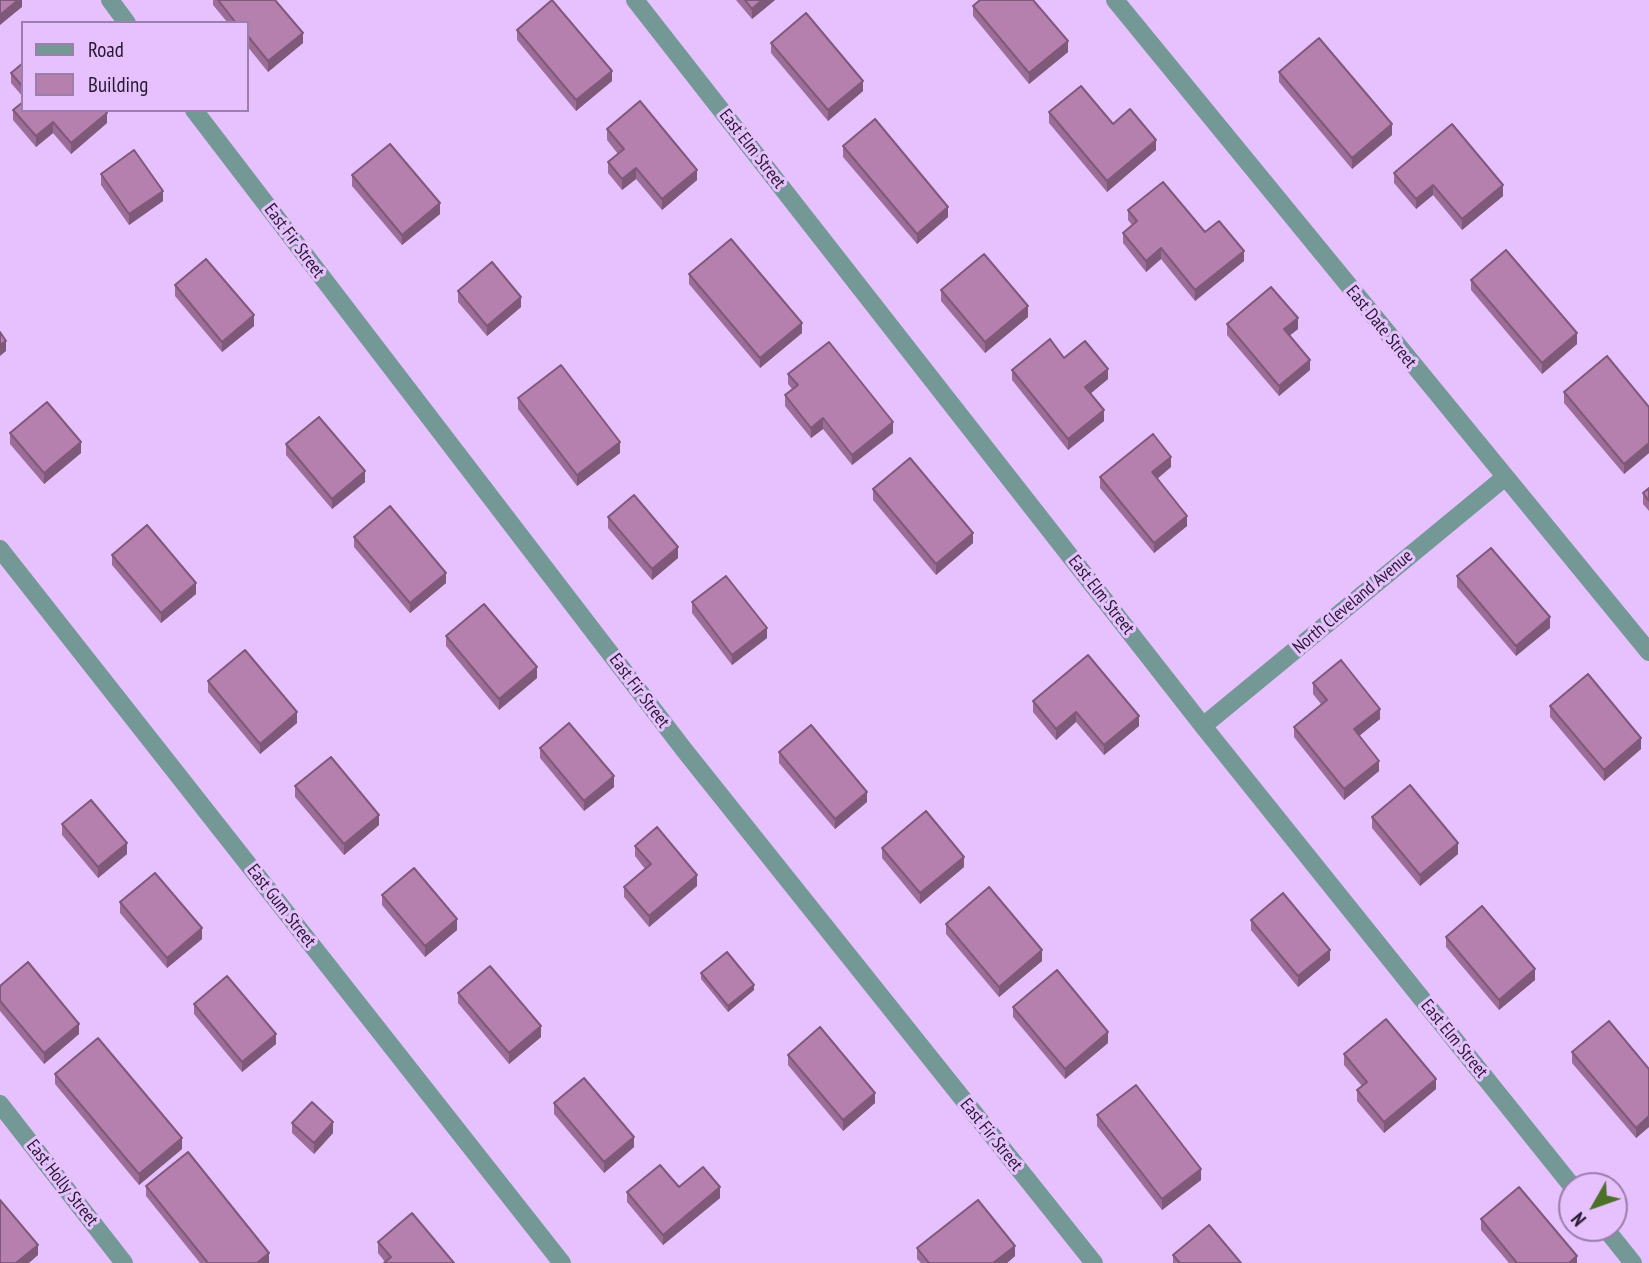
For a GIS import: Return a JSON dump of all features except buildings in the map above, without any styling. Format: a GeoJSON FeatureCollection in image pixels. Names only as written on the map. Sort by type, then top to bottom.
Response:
{"type":"FeatureCollection","features":[{"type":"Feature","properties":{"kind":"street","name":"East Elm Street"},"geometry":{"type":"LineString","coordinates":[[635,0],[1203,726],[1561,1172]]}},
{"type":"Feature","properties":{"kind":"street","name":"East Date Street"},"geometry":{"type":"LineString","coordinates":[[1115,0],[1649,652]]}},
{"type":"Feature","properties":{"kind":"street","name":"East Fir Street"},"geometry":{"type":"LineString","coordinates":[[196,112],[685,751],[1094,1263]]}},
{"type":"Feature","properties":{"kind":"street","name":"North Cleveland Avenue"},"geometry":{"type":"LineString","coordinates":[[1203,726],[1504,478]]}},
{"type":"Feature","properties":{"kind":"street","name":"East Gum Street"},"geometry":{"type":"LineString","coordinates":[[0,549],[562,1263]]}},
{"type":"Feature","properties":{"kind":"street","name":"East Holly Street"},"geometry":{"type":"LineString","coordinates":[[0,1104],[124,1263]]}},
{"type":"Feature","properties":{"kind":"street"},"geometry":{"type":"LineString","coordinates":[[1616,1242],[1633,1263]]}}]}
